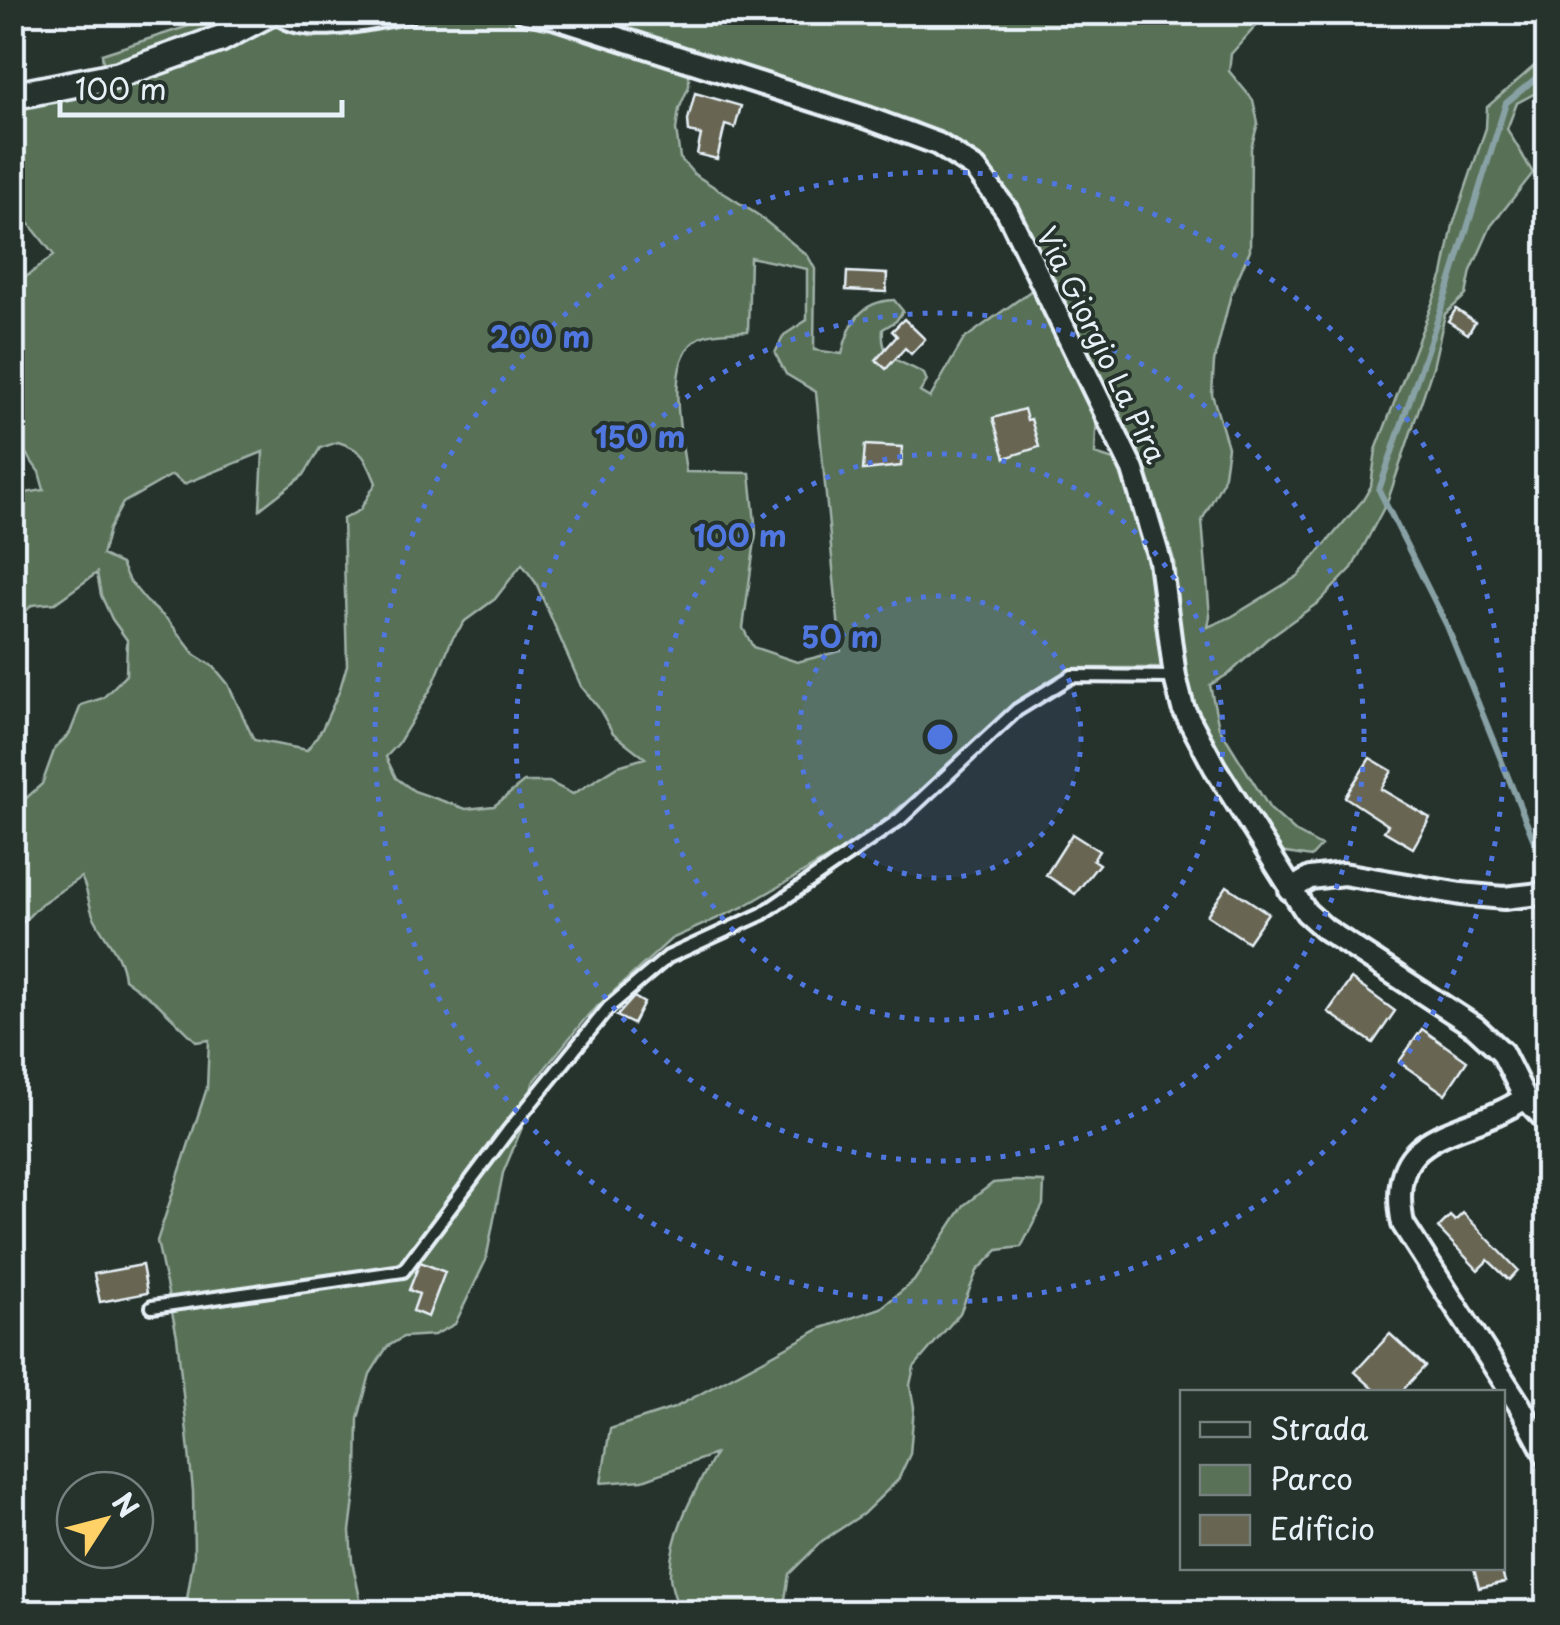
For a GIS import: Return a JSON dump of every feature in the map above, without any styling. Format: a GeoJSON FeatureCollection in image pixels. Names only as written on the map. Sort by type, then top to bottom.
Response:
{"type":"FeatureCollection","features":[{"type":"Feature","properties":{"kind":"street"},"geometry":{"type":"LineString","coordinates":[[12,96],[118,75],[220,39],[271,12]]}},
{"type":"Feature","properties":{"kind":"street"},"geometry":{"type":"LineString","coordinates":[[279,12],[292,22],[327,24],[407,12]]}},
{"type":"Feature","properties":{"kind":"street","name":"Via Giorgio La Pira"},"geometry":{"type":"LineString","coordinates":[[524,12],[556,15],[868,118],[938,144],[976,169],[1007,211],[1134,470],[1160,561],[1175,676],[1183,708],[1197,738],[1306,912],[1325,929],[1459,1015],[1492,1042],[1509,1063],[1525,1098],[1548,1122]]}},
{"type":"Feature","properties":{"kind":"street"},"geometry":{"type":"LineString","coordinates":[[1290,890],[1310,878],[1343,874],[1461,894],[1504,898],[1548,894]]}},
{"type":"Feature","properties":{"kind":"street"},"geometry":{"type":"LineString","coordinates":[[1525,1098],[1511,1108],[1430,1141],[1414,1153],[1401,1174],[1398,1198],[1403,1224],[1520,1406],[1548,1458]]}},
{"type":"Feature","properties":{"kind":"lane"},"geometry":{"type":"LineString","coordinates":[[152,1307],[403,1271],[508,1131],[608,1008],[668,956],[762,914],[879,834],[1016,710],[1072,676],[1175,676]]}},
{"type":"Feature","properties":{"kind":"green space"},"geometry":{"type":"Polygon","coordinates":[[[229,13],[257,13],[312,38],[350,27],[468,15],[528,21],[689,69],[689,86],[679,109],[676,130],[680,158],[694,174],[758,215],[808,256],[815,269],[814,350],[842,354],[858,316],[882,301],[894,300],[903,311],[883,329],[885,348],[894,359],[924,374],[927,381],[920,392],[930,398],[964,339],[1032,290],[1039,293],[1097,409],[1095,454],[1123,463],[1144,515],[1166,668],[1075,668],[1018,700],[860,840],[743,907],[671,939],[589,1014],[533,1083],[523,1125],[503,1173],[486,1260],[455,1324],[434,1335],[403,1337],[387,1347],[370,1374],[358,1419],[357,1476],[350,1531],[363,1612],[185,1612],[194,1555],[193,1491],[177,1336],[157,1241],[207,1088],[209,1040],[197,1042],[158,1004],[124,979],[116,954],[93,915],[81,877],[41,904],[21,924],[19,944],[13,936],[13,810],[42,784],[55,748],[70,733],[81,705],[103,698],[126,675],[127,640],[101,595],[97,573],[55,603],[32,605],[13,625],[13,495],[44,490],[39,472],[13,435],[13,287],[54,255],[13,203],[13,82],[103,63],[102,54],[229,13]],[[750,257],[748,331],[706,335],[689,347],[678,379],[679,419],[686,472],[750,473],[756,533],[743,628],[753,647],[797,662],[841,651],[816,392],[786,374],[775,353],[784,335],[807,320],[807,269],[750,257]],[[338,442],[320,448],[304,475],[260,509],[263,452],[184,484],[172,475],[123,503],[109,529],[102,555],[121,564],[146,601],[169,621],[195,655],[214,667],[228,684],[254,740],[307,750],[322,729],[347,665],[343,519],[360,510],[376,483],[366,462],[353,448],[338,442]],[[522,564],[495,599],[465,621],[452,639],[432,687],[386,757],[396,778],[414,791],[466,809],[494,806],[524,782],[549,782],[573,794],[618,766],[645,758],[613,733],[581,686],[536,583],[522,564]]]}},
{"type":"Feature","properties":{"kind":"green space"},"geometry":{"type":"Polygon","coordinates":[[[591,13],[1263,13],[1263,18],[1231,54],[1229,71],[1253,100],[1258,123],[1251,148],[1250,250],[1231,294],[1214,362],[1212,394],[1228,447],[1223,481],[1202,520],[1208,627],[1298,576],[1363,500],[1371,486],[1376,450],[1443,275],[1453,225],[1486,128],[1487,107],[1547,55],[1547,87],[1517,103],[1507,129],[1533,173],[1491,226],[1471,271],[1466,295],[1445,314],[1433,367],[1388,500],[1352,568],[1319,602],[1210,685],[1219,727],[1270,809],[1297,833],[1321,846],[1311,857],[1280,852],[1202,726],[1183,664],[1174,560],[1150,482],[1019,211],[981,160],[963,146],[916,122],[770,74],[601,26],[591,18],[591,13]]]}},
{"type":"Feature","properties":{"kind":"green space"},"geometry":{"type":"Polygon","coordinates":[[[1044,1182],[1043,1205],[1021,1247],[998,1250],[977,1271],[960,1313],[914,1367],[910,1385],[914,1407],[910,1454],[898,1480],[863,1514],[822,1541],[789,1574],[783,1612],[680,1612],[670,1579],[671,1558],[685,1511],[715,1454],[643,1480],[601,1483],[610,1429],[674,1408],[822,1328],[881,1308],[914,1281],[964,1205],[993,1183],[1044,1182]]]}},
{"type":"Feature","properties":{"kind":"building"},"geometry":{"type":"Polygon","coordinates":[[[695,93],[741,106],[735,128],[725,125],[717,159],[697,154],[701,135],[689,132],[695,93]]]}},
{"type":"Feature","properties":{"kind":"building"},"geometry":{"type":"Polygon","coordinates":[[[847,272],[887,274],[886,292],[846,290],[847,272]]]}},
{"type":"Feature","properties":{"kind":"building"},"geometry":{"type":"Polygon","coordinates":[[[1456,309],[1475,322],[1468,334],[1448,321],[1456,309]]]}},
{"type":"Feature","properties":{"kind":"building"},"geometry":{"type":"Polygon","coordinates":[[[904,319],[925,339],[911,354],[905,348],[886,369],[876,360],[897,336],[892,331],[904,319]]]}},
{"type":"Feature","properties":{"kind":"building"},"geometry":{"type":"Polygon","coordinates":[[[1024,409],[1039,447],[1005,458],[993,418],[1024,409]]]}},
{"type":"Feature","properties":{"kind":"building"},"geometry":{"type":"Polygon","coordinates":[[[865,445],[902,447],[901,466],[863,470],[865,445]]]}},
{"type":"Feature","properties":{"kind":"building"},"geometry":{"type":"Polygon","coordinates":[[[1370,758],[1392,771],[1381,789],[1430,818],[1413,848],[1384,831],[1388,825],[1345,797],[1370,758]]]}},
{"type":"Feature","properties":{"kind":"building"},"geometry":{"type":"Polygon","coordinates":[[[1072,834],[1099,851],[1093,860],[1099,864],[1075,894],[1046,875],[1072,834]]]}},
{"type":"Feature","properties":{"kind":"building"},"geometry":{"type":"Polygon","coordinates":[[[1227,886],[1268,913],[1248,942],[1207,915],[1227,886]]]}},
{"type":"Feature","properties":{"kind":"building"},"geometry":{"type":"Polygon","coordinates":[[[1351,979],[1395,1011],[1373,1043],[1328,1012],[1351,979]]]}},
{"type":"Feature","properties":{"kind":"building"},"geometry":{"type":"Polygon","coordinates":[[[634,997],[644,1003],[633,1024],[617,1016],[634,997]]]}},
{"type":"Feature","properties":{"kind":"building"},"geometry":{"type":"Polygon","coordinates":[[[1422,1029],[1467,1061],[1445,1094],[1399,1062],[1422,1029]]]}},
{"type":"Feature","properties":{"kind":"building"},"geometry":{"type":"Polygon","coordinates":[[[1463,1213],[1518,1270],[1509,1280],[1488,1260],[1478,1270],[1438,1228],[1450,1216],[1455,1221],[1463,1213]]]}},
{"type":"Feature","properties":{"kind":"building"},"geometry":{"type":"Polygon","coordinates":[[[420,1262],[445,1272],[428,1317],[413,1311],[419,1294],[409,1290],[420,1262]]]}},
{"type":"Feature","properties":{"kind":"building"},"geometry":{"type":"Polygon","coordinates":[[[142,1265],[147,1293],[100,1302],[94,1274],[142,1265]]]}},
{"type":"Feature","properties":{"kind":"building"},"geometry":{"type":"Polygon","coordinates":[[[1390,1334],[1425,1366],[1403,1390],[1375,1390],[1355,1372],[1390,1334]]]}},
{"type":"Feature","properties":{"kind":"building"},"geometry":{"type":"Polygon","coordinates":[[[1474,1570],[1502,1570],[1505,1582],[1479,1588],[1474,1570]]]}},
{"type":"Feature","properties":{"kind":"waterway"},"geometry":{"type":"LineString","coordinates":[[1538,851],[1447,626],[1379,490],[1506,103],[1548,68]]}}]}
